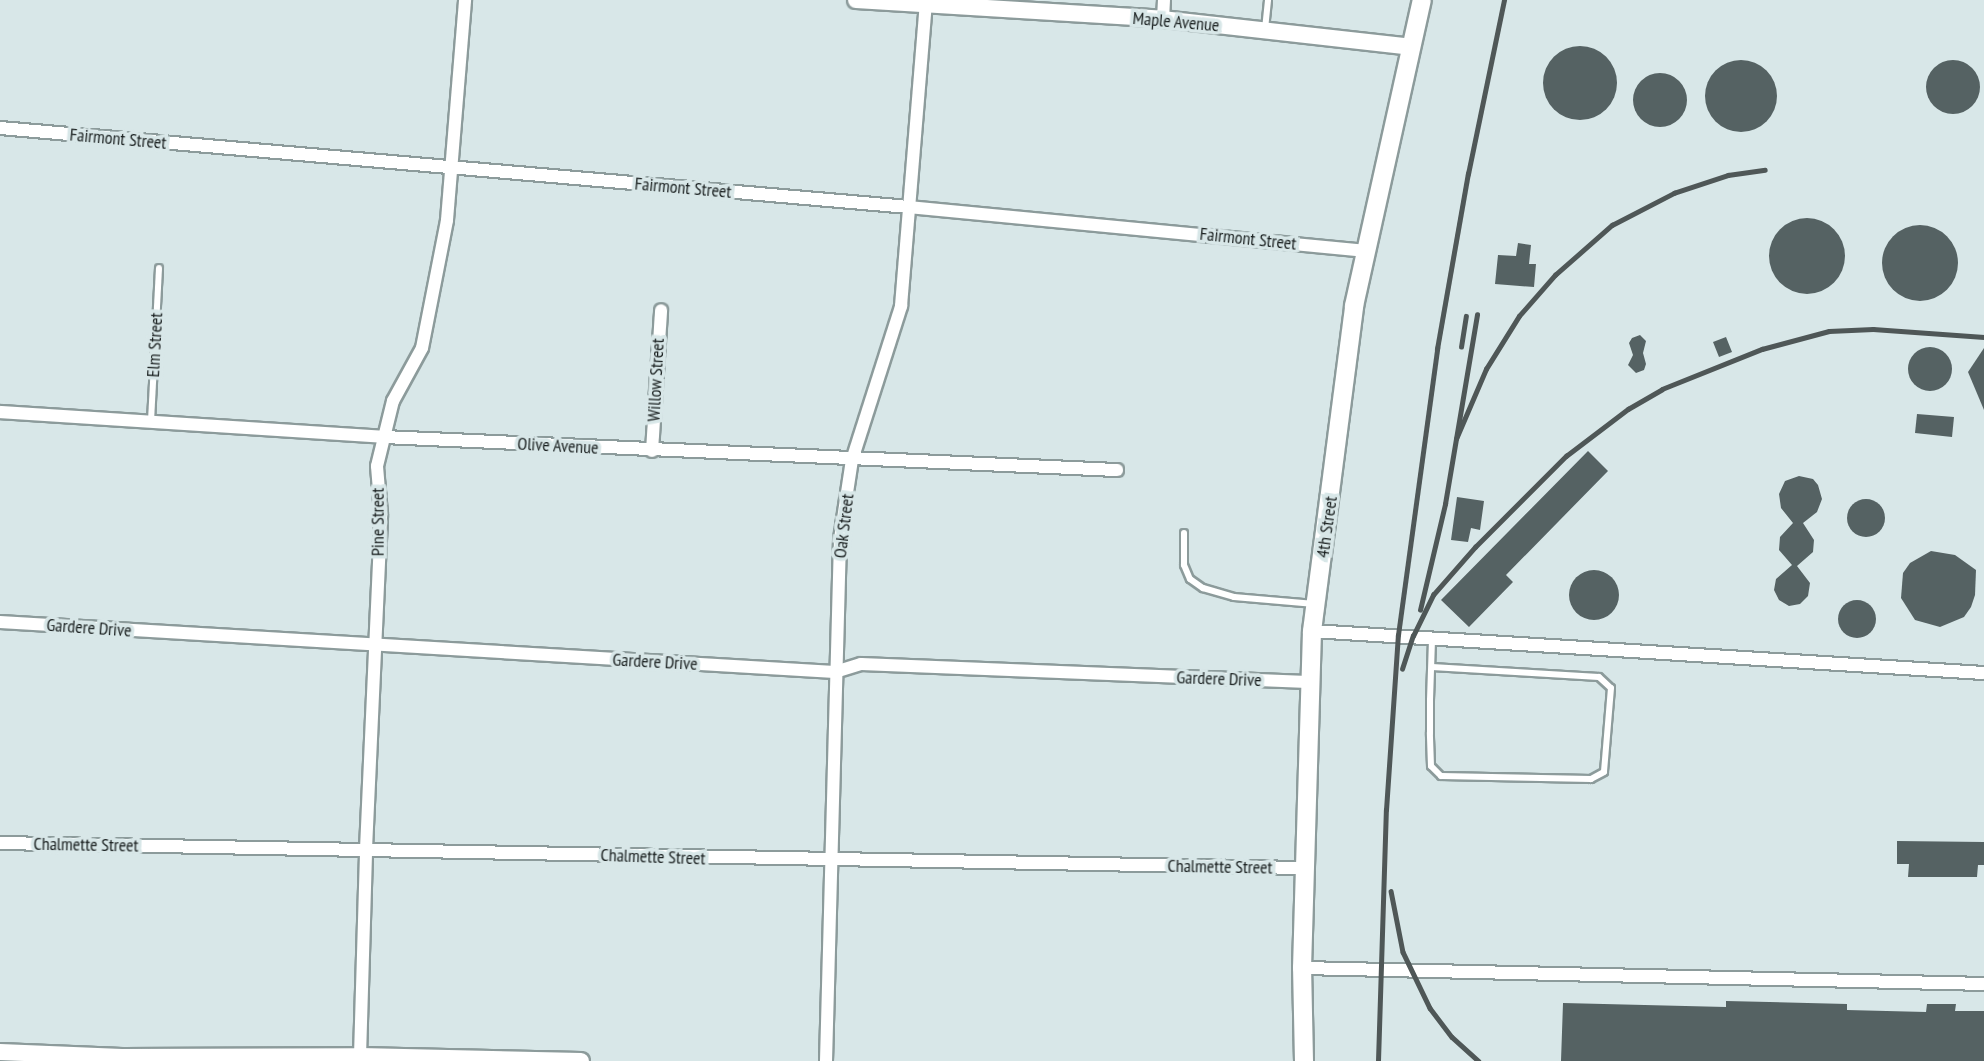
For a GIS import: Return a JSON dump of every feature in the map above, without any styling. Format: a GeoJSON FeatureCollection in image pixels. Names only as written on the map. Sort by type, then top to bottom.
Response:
{"type":"FeatureCollection","features":[{"type":"Feature","properties":{"kind":"main road","name":"4th Street"},"geometry":{"type":"LineString","coordinates":[[1304,1061],[1302,968],[1308,682],[1312,631],[1354,306],[1422,0]]}},
{"type":"Feature","properties":{"kind":"street","name":"Pine Street"},"geometry":{"type":"LineString","coordinates":[[360,1056],[381,514],[377,466],[393,401],[422,348],[447,220],[465,0]]}},
{"type":"Feature","properties":{"kind":"street","name":"Maple Avenue"},"geometry":{"type":"LineString","coordinates":[[856,0],[926,2],[1163,19],[1411,47]]}},
{"type":"Feature","properties":{"kind":"street"},"geometry":{"type":"LineString","coordinates":[[1163,19],[1164,0]]}},
{"type":"Feature","properties":{"kind":"street","name":"Oak Street"},"geometry":{"type":"LineString","coordinates":[[826,1061],[839,539],[852,460],[901,306],[926,2]]}},
{"type":"Feature","properties":{"kind":"street","name":"Fairmont Street"},"geometry":{"type":"LineString","coordinates":[[0,128],[909,207],[1366,251]]}},
{"type":"Feature","properties":{"kind":"street","name":"Willow Street"},"geometry":{"type":"LineString","coordinates":[[652,451],[660,310]]}},
{"type":"Feature","properties":{"kind":"street","name":"Olive Avenue"},"geometry":{"type":"LineString","coordinates":[[0,412],[384,438],[1117,470]]}},
{"type":"Feature","properties":{"kind":"street","name":"Gardere Drive"},"geometry":{"type":"LineString","coordinates":[[0,622],[375,647],[835,672],[861,664],[1308,682]]}},
{"type":"Feature","properties":{"kind":"street"},"geometry":{"type":"LineString","coordinates":[[1312,631],[1984,673]]}},
{"type":"Feature","properties":{"kind":"street","name":"Chalmette Street"},"geometry":{"type":"LineString","coordinates":[[0,844],[1306,868]]}},
{"type":"Feature","properties":{"kind":"street"},"geometry":{"type":"LineString","coordinates":[[1302,968],[1984,984]]}},
{"type":"Feature","properties":{"kind":"street"},"geometry":{"type":"LineString","coordinates":[[0,1052],[103,1058],[360,1056],[581,1061]]}},
{"type":"Feature","properties":{"kind":"lane"},"geometry":{"type":"LineString","coordinates":[[1265,31],[1268,0]]}},
{"type":"Feature","properties":{"kind":"lane","name":"Elm Street"},"geometry":{"type":"LineString","coordinates":[[151,421],[159,268]]}},
{"type":"Feature","properties":{"kind":"lane"},"geometry":{"type":"LineString","coordinates":[[1184,533],[1184,565],[1191,579],[1203,588],[1234,597],[1317,604]]}},
{"type":"Feature","properties":{"kind":"lane"},"geometry":{"type":"LineString","coordinates":[[1432,638],[1431,766],[1441,776],[1591,779],[1604,772],[1611,688],[1599,677],[1432,667]]}},
{"type":"Feature","properties":{"kind":"building"},"geometry":{"type":"Polygon","coordinates":[[[1580,46],[1594,49],[1606,57],[1614,69],[1617,83],[1614,97],[1606,109],[1594,117],[1580,120],[1566,117],[1554,109],[1546,97],[1543,83],[1546,69],[1554,57],[1566,49],[1580,46]]]}},
{"type":"Feature","properties":{"kind":"building"},"geometry":{"type":"Polygon","coordinates":[[[1748,60],[1767,70],[1775,82],[1775,110],[1767,122],[1755,130],[1734,132],[1715,122],[1707,110],[1705,89],[1715,70],[1727,62],[1748,60]]]}},
{"type":"Feature","properties":{"kind":"building"},"geometry":{"type":"Polygon","coordinates":[[[1953,60],[1972,68],[1980,87],[1972,106],[1953,114],[1934,106],[1926,87],[1934,68],[1953,60]]]}},
{"type":"Feature","properties":{"kind":"building"},"geometry":{"type":"Polygon","coordinates":[[[1660,73],[1679,81],[1687,100],[1679,119],[1660,127],[1641,119],[1633,100],[1641,81],[1660,73]]]}},
{"type":"Feature","properties":{"kind":"building"},"geometry":{"type":"Polygon","coordinates":[[[1807,218],[1822,221],[1834,229],[1842,241],[1845,256],[1842,271],[1834,283],[1822,291],[1807,294],[1792,291],[1780,283],[1772,271],[1769,256],[1772,241],[1780,229],[1792,221],[1807,218]]]}},
{"type":"Feature","properties":{"kind":"building"},"geometry":{"type":"Polygon","coordinates":[[[1920,225],[1934,228],[1947,236],[1955,249],[1958,263],[1955,277],[1947,290],[1934,298],[1920,301],[1906,298],[1893,290],[1885,277],[1882,263],[1885,249],[1893,236],[1906,228],[1920,225]]]}},
{"type":"Feature","properties":{"kind":"building"},"geometry":{"type":"Polygon","coordinates":[[[1518,243],[1531,245],[1529,264],[1536,264],[1534,287],[1495,284],[1498,255],[1516,256],[1518,243]]]}},
{"type":"Feature","properties":{"kind":"building"},"geometry":{"type":"Polygon","coordinates":[[[1640,335],[1646,341],[1643,353],[1646,364],[1644,370],[1636,373],[1628,365],[1633,355],[1629,343],[1632,338],[1640,335]]]}},
{"type":"Feature","properties":{"kind":"building"},"geometry":{"type":"Polygon","coordinates":[[[1726,337],[1732,352],[1719,357],[1713,342],[1726,337]]]}},
{"type":"Feature","properties":{"kind":"building"},"geometry":{"type":"Polygon","coordinates":[[[1930,347],[1946,353],[1952,369],[1946,385],[1930,391],[1914,385],[1908,369],[1914,353],[1930,347]]]}},
{"type":"Feature","properties":{"kind":"building"},"geometry":{"type":"Polygon","coordinates":[[[1984,348],[1984,410],[1968,372],[1984,348]]]}},
{"type":"Feature","properties":{"kind":"building"},"geometry":{"type":"Polygon","coordinates":[[[1917,414],[1954,417],[1952,437],[1915,433],[1917,414]]]}},
{"type":"Feature","properties":{"kind":"building"},"geometry":{"type":"Polygon","coordinates":[[[1588,451],[1608,471],[1506,575],[1513,582],[1469,627],[1441,600],[1588,451]]]}},
{"type":"Feature","properties":{"kind":"building"},"geometry":{"type":"Polygon","coordinates":[[[1799,476],[1813,479],[1822,499],[1817,512],[1803,523],[1814,540],[1813,552],[1797,566],[1810,583],[1808,596],[1800,604],[1789,606],[1779,600],[1774,590],[1776,579],[1792,565],[1779,550],[1780,537],[1793,523],[1781,508],[1779,494],[1785,481],[1799,476]]]}},
{"type":"Feature","properties":{"kind":"building"},"geometry":{"type":"Polygon","coordinates":[[[1457,497],[1484,501],[1480,530],[1471,528],[1468,542],[1451,540],[1457,497]]]}},
{"type":"Feature","properties":{"kind":"building"},"geometry":{"type":"Polygon","coordinates":[[[1866,499],[1879,505],[1885,518],[1879,531],[1866,537],[1853,531],[1847,518],[1853,505],[1866,499]]]}},
{"type":"Feature","properties":{"kind":"building"},"geometry":{"type":"Polygon","coordinates":[[[1931,551],[1955,555],[1976,570],[1975,595],[1971,607],[1964,617],[1940,627],[1915,620],[1901,598],[1903,573],[1910,563],[1931,551]]]}},
{"type":"Feature","properties":{"kind":"building"},"geometry":{"type":"Polygon","coordinates":[[[1594,570],[1612,577],[1619,595],[1612,613],[1594,620],[1576,613],[1569,595],[1576,577],[1594,570]]]}},
{"type":"Feature","properties":{"kind":"building"},"geometry":{"type":"Polygon","coordinates":[[[1857,600],[1870,606],[1876,619],[1870,632],[1857,638],[1844,632],[1838,619],[1844,606],[1857,600]]]}},
{"type":"Feature","properties":{"kind":"building"},"geometry":{"type":"Polygon","coordinates":[[[1897,841],[1984,842],[1984,865],[1978,865],[1977,877],[1908,877],[1909,864],[1897,864],[1897,841]]]}},
{"type":"Feature","properties":{"kind":"building"},"geometry":{"type":"Polygon","coordinates":[[[1726,1001],[1847,1004],[1847,1010],[1926,1012],[1927,1004],[1956,1004],[1955,1011],[1984,1011],[1984,1061],[1561,1061],[1563,1003],[1726,1007],[1726,1001]]]}},
{"type":"Feature","properties":{"kind":"railway"},"geometry":{"type":"LineString","coordinates":[[1378,1061],[1386,810],[1398,635],[1437,349],[1468,174],[1504,0]]}},
{"type":"Feature","properties":{"kind":"railway"},"geometry":{"type":"LineString","coordinates":[[1456,439],[1486,369],[1519,316],[1555,275],[1612,225],[1674,193],[1728,175],[1765,170]]}},
{"type":"Feature","properties":{"kind":"railway"},"geometry":{"type":"LineString","coordinates":[[1420,610],[1445,504],[1477,315]]}},
{"type":"Feature","properties":{"kind":"railway"},"geometry":{"type":"LineString","coordinates":[[1461,347],[1466,316]]}},
{"type":"Feature","properties":{"kind":"railway"},"geometry":{"type":"LineString","coordinates":[[1402,669],[1413,636],[1433,595],[1475,547],[1566,456],[1628,409],[1662,389],[1762,349],[1829,331],[1873,329],[1984,337]]}},
{"type":"Feature","properties":{"kind":"railway"},"geometry":{"type":"LineString","coordinates":[[1391,891],[1403,952],[1430,1008],[1452,1037],[1479,1061]]}}]}
